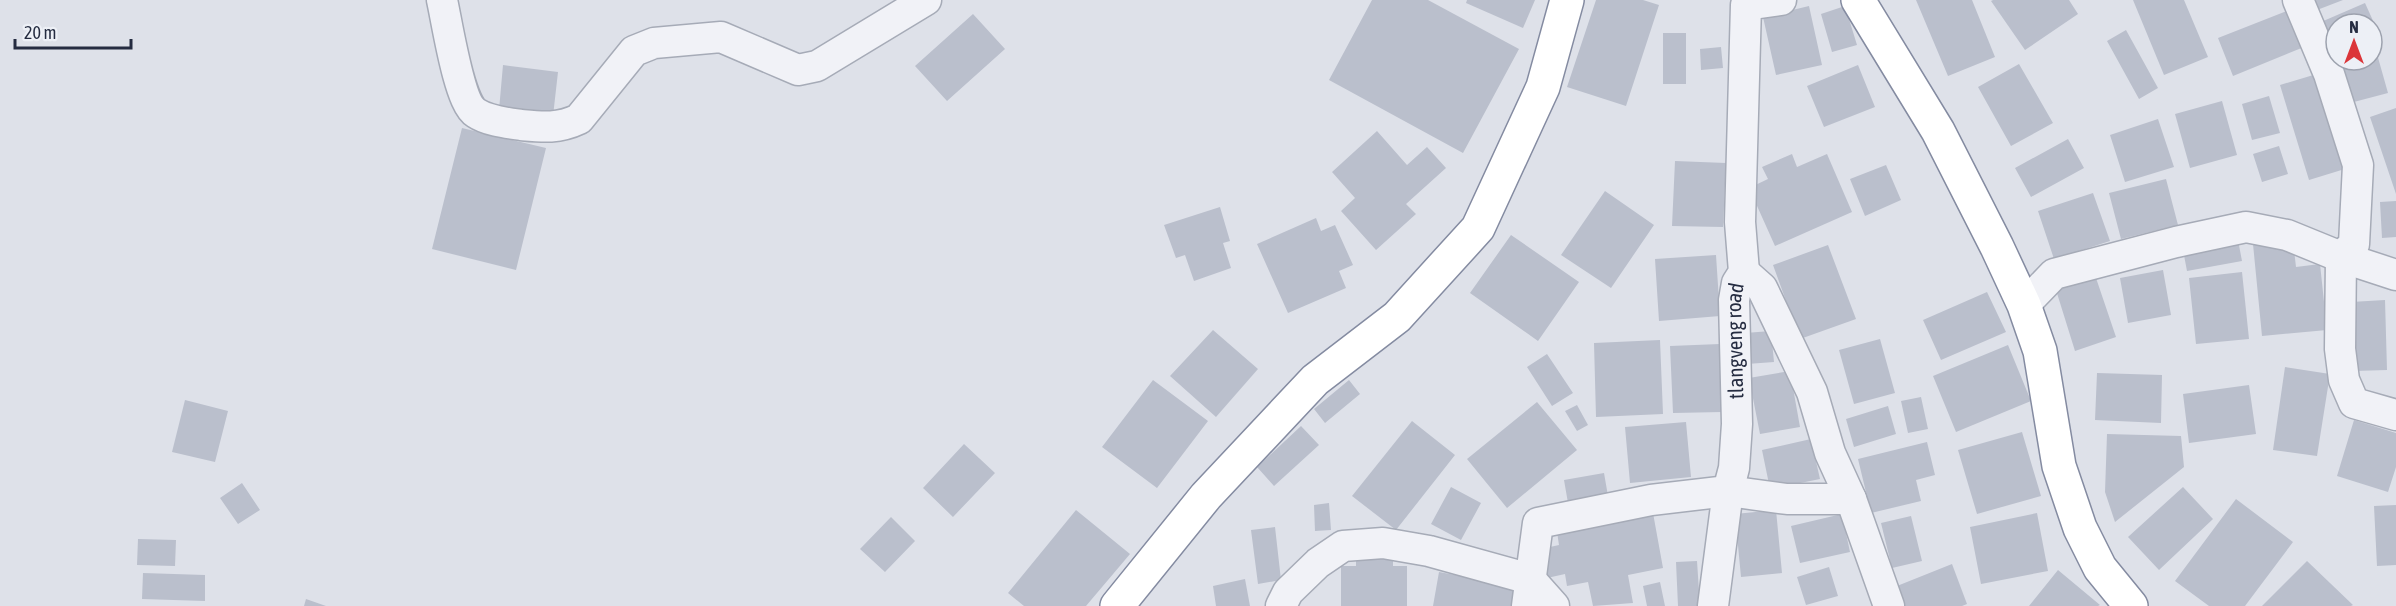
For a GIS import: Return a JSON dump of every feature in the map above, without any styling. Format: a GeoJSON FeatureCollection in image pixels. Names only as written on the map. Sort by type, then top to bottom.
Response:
{"type":"FeatureCollection","features":[{"type":"Feature","properties":{"kind":"highway"},"geometry":{"type":"LineString","coordinates":[[1117,606],[1206,496],[1315,380],[1397,317],[1478,228],[1543,87],[1567,0]]}},
{"type":"Feature","properties":{"kind":"highway"},"geometry":{"type":"LineString","coordinates":[[1858,0],[1938,131],[2024,305],[2040,351],[2059,466],[2080,528],[2100,568],[2131,606]]}},
{"type":"Feature","properties":{"kind":"street"},"geometry":{"type":"LineString","coordinates":[[442,0],[460,82],[470,108],[476,114],[510,124],[550,128],[566,125],[579,119],[634,51],[654,43],[721,37],[798,70],[808,70],[926,0]]}},
{"type":"Feature","properties":{"kind":"street","name":"tlangveng road"},"geometry":{"type":"LineString","coordinates":[[1713,606],[1728,490],[1734,468],[1737,424],[1735,291],[1744,272],[1740,222],[1746,5],[1781,0]]}},
{"type":"Feature","properties":{"kind":"street"},"geometry":{"type":"LineString","coordinates":[[2298,0],[2329,74],[2358,165],[2354,244],[2341,257],[2340,349],[2344,380],[2354,403],[2396,415]]}},
{"type":"Feature","properties":{"kind":"street"},"geometry":{"type":"LineString","coordinates":[[2024,305],[2054,274],[2176,242],[2246,227],[2287,235],[2341,257],[2396,275]]}},
{"type":"Feature","properties":{"kind":"street"},"geometry":{"type":"LineString","coordinates":[[1744,272],[1762,288],[1812,392],[1830,453],[1851,500],[1889,606]]}},
{"type":"Feature","properties":{"kind":"street"},"geometry":{"type":"LineString","coordinates":[[1528,593],[1538,523],[1651,500],[1728,490],[1787,499],[1851,500]]}},
{"type":"Feature","properties":{"kind":"street"},"geometry":{"type":"LineString","coordinates":[[1281,606],[1288,592],[1318,563],[1343,546],[1383,543],[1429,551],[1554,606]]}},
{"type":"Feature","properties":{"kind":"building"},"geometry":{"type":"Polygon","coordinates":[[[1372,0],[1428,0],[1519,49],[1463,153],[1329,80],[1372,0]]]}},
{"type":"Feature","properties":{"kind":"building"},"geometry":{"type":"Polygon","coordinates":[[[1467,0],[1535,0],[1523,28],[1466,3],[1467,0]]]}},
{"type":"Feature","properties":{"kind":"building"},"geometry":{"type":"Polygon","coordinates":[[[1596,0],[1643,0],[1659,5],[1626,106],[1567,87],[1596,0]]]}},
{"type":"Feature","properties":{"kind":"building"},"geometry":{"type":"Polygon","coordinates":[[[1916,0],[1972,0],[1995,57],[1948,76],[1916,0]]]}},
{"type":"Feature","properties":{"kind":"building"},"geometry":{"type":"Polygon","coordinates":[[[2069,0],[2078,14],[2025,50],[1991,1],[2069,0]]]}},
{"type":"Feature","properties":{"kind":"building"},"geometry":{"type":"Polygon","coordinates":[[[2133,0],[2184,0],[2208,57],[2164,75],[2133,0]]]}},
{"type":"Feature","properties":{"kind":"building"},"geometry":{"type":"Polygon","coordinates":[[[2313,0],[2343,0],[2317,10],[2313,0]]]}},
{"type":"Feature","properties":{"kind":"building"},"geometry":{"type":"Polygon","coordinates":[[[2365,3],[2369,12],[2344,12],[2365,3]]]}},
{"type":"Feature","properties":{"kind":"building"},"geometry":{"type":"Polygon","coordinates":[[[1809,6],[1822,65],[1776,75],[1763,17],[1809,6]]]}},
{"type":"Feature","properties":{"kind":"building"},"geometry":{"type":"Polygon","coordinates":[[[1845,6],[1857,45],[1832,52],[1821,14],[1845,6]]]}},
{"type":"Feature","properties":{"kind":"building"},"geometry":{"type":"Polygon","coordinates":[[[2289,10],[2304,47],[2233,76],[2218,38],[2289,10]]]}},
{"type":"Feature","properties":{"kind":"building"},"geometry":{"type":"Polygon","coordinates":[[[973,14],[1005,49],[947,101],[915,66],[973,14]]]}},
{"type":"Feature","properties":{"kind":"building"},"geometry":{"type":"Polygon","coordinates":[[[2126,30],[2158,88],[2139,99],[2107,41],[2126,30]]]}},
{"type":"Feature","properties":{"kind":"building"},"geometry":{"type":"Polygon","coordinates":[[[1663,33],[1686,33],[1686,84],[1663,84],[1663,33]]]}},
{"type":"Feature","properties":{"kind":"building"},"geometry":{"type":"Polygon","coordinates":[[[1721,47],[1723,68],[1701,70],[1700,49],[1721,47]]]}},
{"type":"Feature","properties":{"kind":"building"},"geometry":{"type":"Polygon","coordinates":[[[2019,64],[2053,123],[2011,146],[1978,87],[2019,64]]]}},
{"type":"Feature","properties":{"kind":"building"},"geometry":{"type":"Polygon","coordinates":[[[503,65],[558,72],[553,116],[499,110],[503,65]]]}},
{"type":"Feature","properties":{"kind":"building"},"geometry":{"type":"Polygon","coordinates":[[[1858,65],[1875,107],[1824,127],[1807,86],[1858,65]]]}},
{"type":"Feature","properties":{"kind":"building"},"geometry":{"type":"Polygon","coordinates":[[[2341,72],[2382,72],[2388,93],[2350,103],[2341,72]]]}},
{"type":"Feature","properties":{"kind":"building"},"geometry":{"type":"Polygon","coordinates":[[[2320,73],[2348,168],[2309,180],[2280,85],[2320,73]]]}},
{"type":"Feature","properties":{"kind":"building"},"geometry":{"type":"Polygon","coordinates":[[[2269,96],[2280,133],[2252,140],[2242,104],[2269,96]]]}},
{"type":"Feature","properties":{"kind":"building"},"geometry":{"type":"Polygon","coordinates":[[[2222,101],[2237,155],[2190,168],[2175,114],[2222,101]]]}},
{"type":"Feature","properties":{"kind":"building"},"geometry":{"type":"Polygon","coordinates":[[[2396,108],[2396,194],[2370,117],[2396,108]]]}},
{"type":"Feature","properties":{"kind":"building"},"geometry":{"type":"Polygon","coordinates":[[[2158,119],[2174,167],[2125,182],[2110,135],[2158,119]]]}},
{"type":"Feature","properties":{"kind":"building"},"geometry":{"type":"Polygon","coordinates":[[[462,128],[546,148],[516,270],[432,249],[462,128]]]}},
{"type":"Feature","properties":{"kind":"building"},"geometry":{"type":"Polygon","coordinates":[[[1377,131],[1407,165],[1427,147],[1446,168],[1406,204],[1416,214],[1376,250],[1341,211],[1355,198],[1332,172],[1377,131]]]}},
{"type":"Feature","properties":{"kind":"building"},"geometry":{"type":"Polygon","coordinates":[[[2068,139],[2084,168],[2031,197],[2015,168],[2068,139]]]}},
{"type":"Feature","properties":{"kind":"building"},"geometry":{"type":"Polygon","coordinates":[[[2279,146],[2288,174],[2262,182],[2253,154],[2279,146]]]}},
{"type":"Feature","properties":{"kind":"building"},"geometry":{"type":"Polygon","coordinates":[[[1792,154],[1797,167],[1827,154],[1852,212],[1775,246],[1749,188],[1768,179],[1762,167],[1792,154]]]}},
{"type":"Feature","properties":{"kind":"building"},"geometry":{"type":"Polygon","coordinates":[[[1675,161],[1726,163],[1723,227],[1672,226],[1675,161]]]}},
{"type":"Feature","properties":{"kind":"building"},"geometry":{"type":"Polygon","coordinates":[[[1886,165],[1901,200],[1865,216],[1850,179],[1886,165]]]}},
{"type":"Feature","properties":{"kind":"building"},"geometry":{"type":"Polygon","coordinates":[[[2166,179],[2178,225],[2121,239],[2109,193],[2166,179]]]}},
{"type":"Feature","properties":{"kind":"building"},"geometry":{"type":"Polygon","coordinates":[[[1605,191],[1654,225],[1611,288],[1561,255],[1605,191]]]}},
{"type":"Feature","properties":{"kind":"building"},"geometry":{"type":"Polygon","coordinates":[[[2093,193],[2110,241],[2054,259],[2038,211],[2093,193]]]}},
{"type":"Feature","properties":{"kind":"building"},"geometry":{"type":"Polygon","coordinates":[[[2396,201],[2396,237],[2382,238],[2380,202],[2396,201]]]}},
{"type":"Feature","properties":{"kind":"building"},"geometry":{"type":"Polygon","coordinates":[[[1220,207],[1230,241],[1223,243],[1231,268],[1194,281],[1185,255],[1176,258],[1164,225],[1220,207]]]}},
{"type":"Feature","properties":{"kind":"building"},"geometry":{"type":"Polygon","coordinates":[[[1316,218],[1321,231],[1335,225],[1353,265],[1339,271],[1346,288],[1288,313],[1257,244],[1316,218]]]}},
{"type":"Feature","properties":{"kind":"building"},"geometry":{"type":"Polygon","coordinates":[[[1511,235],[1579,282],[1538,341],[1470,293],[1511,235]]]}},
{"type":"Feature","properties":{"kind":"building"},"geometry":{"type":"Polygon","coordinates":[[[2238,240],[2242,261],[2187,271],[2183,250],[2238,240]]]}},
{"type":"Feature","properties":{"kind":"building"},"geometry":{"type":"Polygon","coordinates":[[[2293,241],[2296,267],[2320,264],[2327,330],[2262,336],[2253,244],[2293,241]]]}},
{"type":"Feature","properties":{"kind":"building"},"geometry":{"type":"Polygon","coordinates":[[[1828,245],[1856,319],[1800,339],[1773,265],[1828,245]]]}},
{"type":"Feature","properties":{"kind":"building"},"geometry":{"type":"Polygon","coordinates":[[[1716,255],[1720,316],[1659,321],[1655,259],[1716,255]]]}},
{"type":"Feature","properties":{"kind":"building"},"geometry":{"type":"Polygon","coordinates":[[[2163,270],[2171,315],[2128,323],[2120,278],[2163,270]]]}},
{"type":"Feature","properties":{"kind":"building"},"geometry":{"type":"Polygon","coordinates":[[[2242,272],[2249,339],[2196,344],[2189,278],[2242,272]]]}},
{"type":"Feature","properties":{"kind":"building"},"geometry":{"type":"Polygon","coordinates":[[[2096,278],[2116,337],[2075,351],[2056,290],[2096,278]]]}},
{"type":"Feature","properties":{"kind":"building"},"geometry":{"type":"Polygon","coordinates":[[[1987,292],[2006,332],[1941,360],[1923,320],[1987,292]]]}},
{"type":"Feature","properties":{"kind":"building"},"geometry":{"type":"Polygon","coordinates":[[[2385,300],[2387,370],[2354,371],[2351,302],[2385,300]]]}},
{"type":"Feature","properties":{"kind":"building"},"geometry":{"type":"Polygon","coordinates":[[[1213,330],[1258,369],[1216,417],[1170,376],[1213,330]]]}},
{"type":"Feature","properties":{"kind":"building"},"geometry":{"type":"Polygon","coordinates":[[[1771,331],[1774,362],[1747,364],[1745,333],[1771,331]]]}},
{"type":"Feature","properties":{"kind":"building"},"geometry":{"type":"Polygon","coordinates":[[[1880,339],[1895,393],[1854,404],[1839,350],[1880,339]]]}},
{"type":"Feature","properties":{"kind":"building"},"geometry":{"type":"Polygon","coordinates":[[[1660,340],[1663,414],[1596,417],[1594,343],[1660,340]]]}},
{"type":"Feature","properties":{"kind":"building"},"geometry":{"type":"Polygon","coordinates":[[[1720,344],[1722,412],[1673,413],[1670,346],[1720,344]]]}},
{"type":"Feature","properties":{"kind":"building"},"geometry":{"type":"Polygon","coordinates":[[[2008,345],[2031,401],[1956,432],[1933,376],[2008,345]]]}},
{"type":"Feature","properties":{"kind":"building"},"geometry":{"type":"Polygon","coordinates":[[[1547,354],[1573,393],[1552,406],[1527,367],[1547,354]]]}},
{"type":"Feature","properties":{"kind":"building"},"geometry":{"type":"Polygon","coordinates":[[[2285,367],[2330,374],[2317,456],[2273,450],[2285,367]]]}},
{"type":"Feature","properties":{"kind":"building"},"geometry":{"type":"Polygon","coordinates":[[[1790,371],[1800,427],[1760,434],[1749,378],[1790,371]]]}},
{"type":"Feature","properties":{"kind":"building"},"geometry":{"type":"Polygon","coordinates":[[[2097,373],[2162,375],[2161,423],[2095,420],[2097,373]]]}},
{"type":"Feature","properties":{"kind":"building"},"geometry":{"type":"Polygon","coordinates":[[[1153,380],[1208,421],[1157,488],[1102,447],[1153,380]]]}},
{"type":"Feature","properties":{"kind":"building"},"geometry":{"type":"Polygon","coordinates":[[[1349,380],[1360,394],[1325,423],[1314,409],[1349,380]]]}},
{"type":"Feature","properties":{"kind":"building"},"geometry":{"type":"Polygon","coordinates":[[[2249,385],[2256,434],[2189,443],[2183,394],[2249,385]]]}},
{"type":"Feature","properties":{"kind":"building"},"geometry":{"type":"Polygon","coordinates":[[[1921,397],[1928,429],[1908,433],[1901,401],[1921,397]]]}},
{"type":"Feature","properties":{"kind":"building"},"geometry":{"type":"Polygon","coordinates":[[[185,400],[228,411],[215,462],[172,452],[185,400]]]}},
{"type":"Feature","properties":{"kind":"building"},"geometry":{"type":"Polygon","coordinates":[[[1537,402],[1577,450],[1507,508],[1467,459],[1537,402]]]}},
{"type":"Feature","properties":{"kind":"building"},"geometry":{"type":"Polygon","coordinates":[[[1577,405],[1588,425],[1577,431],[1565,411],[1577,405]]]}},
{"type":"Feature","properties":{"kind":"building"},"geometry":{"type":"Polygon","coordinates":[[[1888,406],[1896,434],[1854,447],[1846,419],[1888,406]]]}},
{"type":"Feature","properties":{"kind":"building"},"geometry":{"type":"Polygon","coordinates":[[[2354,420],[2396,433],[2396,467],[2388,492],[2337,476],[2354,420]]]}},
{"type":"Feature","properties":{"kind":"building"},"geometry":{"type":"Polygon","coordinates":[[[1412,421],[1455,455],[1396,530],[1352,496],[1412,421]]]}},
{"type":"Feature","properties":{"kind":"building"},"geometry":{"type":"Polygon","coordinates":[[[1686,422],[1691,477],[1630,483],[1625,427],[1686,422]]]}},
{"type":"Feature","properties":{"kind":"building"},"geometry":{"type":"Polygon","coordinates":[[[1301,426],[1319,445],[1274,486],[1257,467],[1301,426]]]}},
{"type":"Feature","properties":{"kind":"building"},"geometry":{"type":"Polygon","coordinates":[[[2022,432],[2041,496],[1977,514],[1958,450],[2022,432]]]}},
{"type":"Feature","properties":{"kind":"building"},"geometry":{"type":"Polygon","coordinates":[[[2107,434],[2181,436],[2184,467],[2115,522],[2105,492],[2107,434]]]}},
{"type":"Feature","properties":{"kind":"building"},"geometry":{"type":"Polygon","coordinates":[[[1811,439],[1820,479],[1770,489],[1762,450],[1811,439]]]}},
{"type":"Feature","properties":{"kind":"building"},"geometry":{"type":"Polygon","coordinates":[[[1927,442],[1935,475],[1916,480],[1921,501],[1871,513],[1858,459],[1927,442]]]}},
{"type":"Feature","properties":{"kind":"building"},"geometry":{"type":"Polygon","coordinates":[[[964,444],[995,473],[953,517],[923,488],[964,444]]]}},
{"type":"Feature","properties":{"kind":"building"},"geometry":{"type":"Polygon","coordinates":[[[1604,473],[1608,496],[1568,503],[1564,480],[1604,473]]]}},
{"type":"Feature","properties":{"kind":"building"},"geometry":{"type":"Polygon","coordinates":[[[242,483],[260,510],[238,524],[220,498],[242,483]]]}},
{"type":"Feature","properties":{"kind":"building"},"geometry":{"type":"Polygon","coordinates":[[[1451,487],[1481,503],[1461,540],[1431,524],[1451,487]]]}},
{"type":"Feature","properties":{"kind":"building"},"geometry":{"type":"Polygon","coordinates":[[[2183,487],[2213,519],[2159,570],[2128,537],[2183,487]]]}},
{"type":"Feature","properties":{"kind":"building"},"geometry":{"type":"Polygon","coordinates":[[[2236,499],[2293,542],[2245,606],[2209,606],[2175,581],[2236,499]]]}},
{"type":"Feature","properties":{"kind":"building"},"geometry":{"type":"Polygon","coordinates":[[[1329,503],[1331,530],[1315,531],[1314,505],[1329,503]]]}},
{"type":"Feature","properties":{"kind":"building"},"geometry":{"type":"Polygon","coordinates":[[[2396,505],[2396,565],[2377,566],[2374,506],[2396,505]]]}},
{"type":"Feature","properties":{"kind":"building"},"geometry":{"type":"Polygon","coordinates":[[[1076,510],[1130,554],[1086,606],[1024,606],[1008,593],[1076,510]]]}},
{"type":"Feature","properties":{"kind":"building"},"geometry":{"type":"Polygon","coordinates":[[[1776,510],[1782,573],[1741,577],[1735,514],[1776,510]]]}},
{"type":"Feature","properties":{"kind":"building"},"geometry":{"type":"Polygon","coordinates":[[[1653,513],[1663,568],[1628,575],[1633,603],[1593,606],[1588,582],[1567,586],[1565,574],[1547,578],[1541,549],[1559,545],[1557,532],[1653,513]]]}},
{"type":"Feature","properties":{"kind":"building"},"geometry":{"type":"Polygon","coordinates":[[[2037,513],[2048,571],[1981,584],[1970,527],[2037,513]]]}},
{"type":"Feature","properties":{"kind":"building"},"geometry":{"type":"Polygon","coordinates":[[[1842,514],[1850,552],[1800,563],[1791,526],[1842,514]]]}},
{"type":"Feature","properties":{"kind":"building"},"geometry":{"type":"Polygon","coordinates":[[[1911,516],[1922,561],[1892,568],[1881,523],[1911,516]]]}},
{"type":"Feature","properties":{"kind":"building"},"geometry":{"type":"Polygon","coordinates":[[[891,517],[915,541],[885,572],[860,549],[891,517]]]}},
{"type":"Feature","properties":{"kind":"building"},"geometry":{"type":"Polygon","coordinates":[[[1275,527],[1281,580],[1258,584],[1251,530],[1275,527]]]}},
{"type":"Feature","properties":{"kind":"building"},"geometry":{"type":"Polygon","coordinates":[[[138,539],[176,540],[175,566],[137,565],[138,539]]]}},
{"type":"Feature","properties":{"kind":"building"},"geometry":{"type":"Polygon","coordinates":[[[1356,556],[1393,556],[1393,566],[1407,566],[1407,606],[1341,606],[1341,566],[1356,566],[1356,556]]]}},
{"type":"Feature","properties":{"kind":"building"},"geometry":{"type":"Polygon","coordinates":[[[1697,561],[1700,606],[1678,606],[1676,562],[1697,561]]]}},
{"type":"Feature","properties":{"kind":"building"},"geometry":{"type":"Polygon","coordinates":[[[2307,561],[2353,605],[2262,606],[2307,561]]]}},
{"type":"Feature","properties":{"kind":"building"},"geometry":{"type":"Polygon","coordinates":[[[1952,564],[1967,604],[1962,606],[1905,606],[1897,586],[1952,564]]]}},
{"type":"Feature","properties":{"kind":"building"},"geometry":{"type":"Polygon","coordinates":[[[1829,567],[1838,596],[1806,605],[1797,577],[1829,567]]]}},
{"type":"Feature","properties":{"kind":"building"},"geometry":{"type":"Polygon","coordinates":[[[2058,570],[2100,605],[2029,606],[2058,570]]]}},
{"type":"Feature","properties":{"kind":"building"},"geometry":{"type":"Polygon","coordinates":[[[1439,572],[1515,586],[1512,606],[1433,606],[1439,572]]]}},
{"type":"Feature","properties":{"kind":"building"},"geometry":{"type":"Polygon","coordinates":[[[143,573],[205,575],[205,601],[142,599],[143,573]]]}},
{"type":"Feature","properties":{"kind":"building"},"geometry":{"type":"Polygon","coordinates":[[[1245,579],[1250,606],[1216,606],[1213,586],[1245,579]]]}},
{"type":"Feature","properties":{"kind":"building"},"geometry":{"type":"Polygon","coordinates":[[[1660,582],[1665,606],[1647,606],[1643,586],[1660,582]]]}},
{"type":"Feature","properties":{"kind":"building"},"geometry":{"type":"Polygon","coordinates":[[[306,599],[326,606],[304,606],[306,599]]]}}]}
